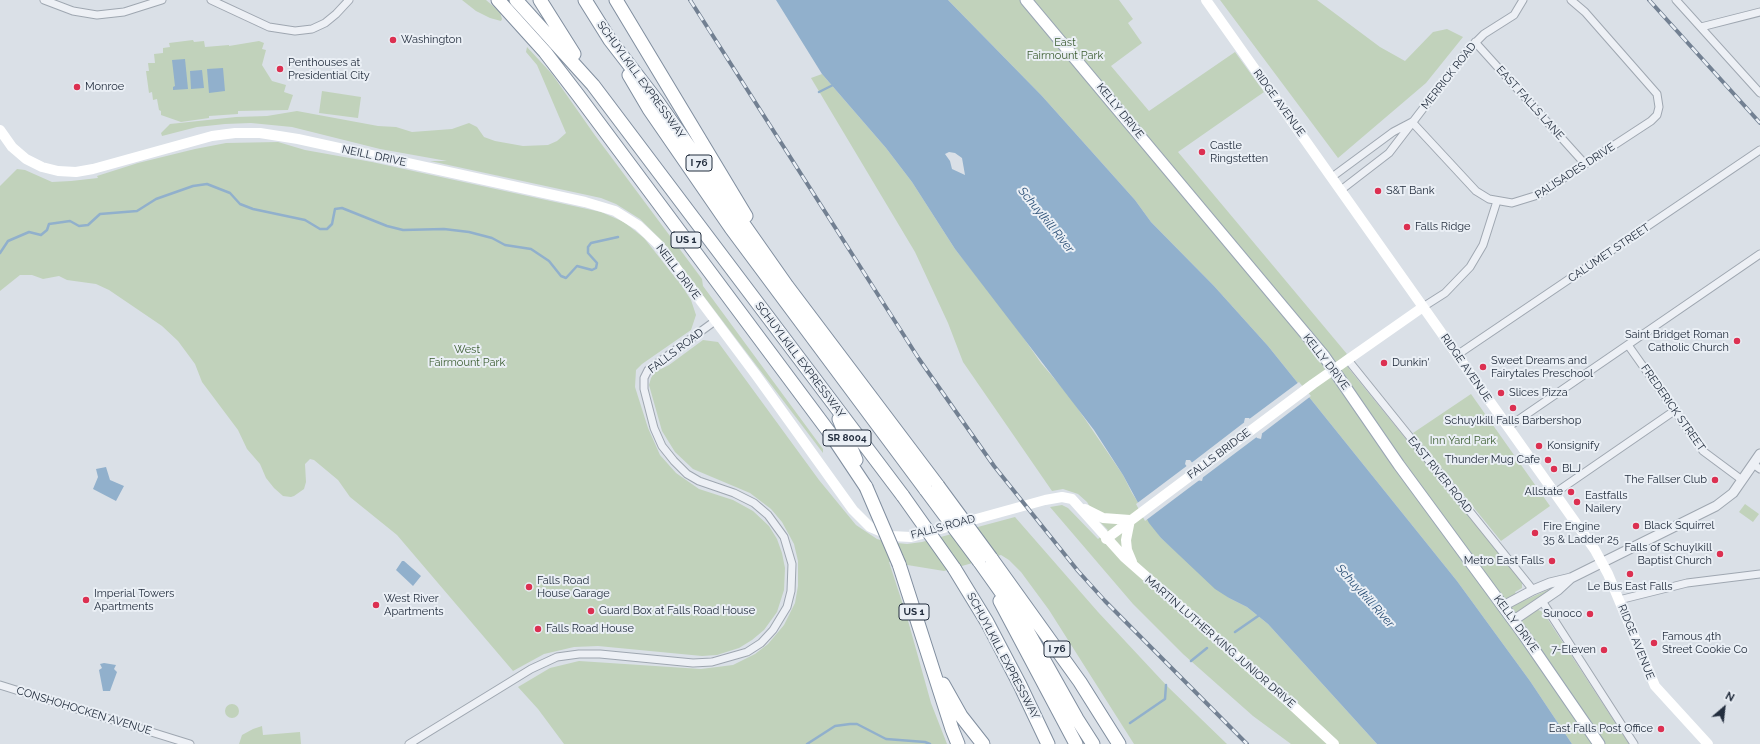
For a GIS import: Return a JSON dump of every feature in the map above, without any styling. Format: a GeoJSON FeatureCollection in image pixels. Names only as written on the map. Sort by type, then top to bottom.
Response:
{"type":"FeatureCollection","features":[{"type":"Feature","properties":{"kind":"highway","name":"US 1"},"geometry":{"type":"LineString","coordinates":[[498,0],[545,52],[578,95],[832,436],[866,487],[898,564],[930,661],[961,716],[983,744]]}},
{"type":"Feature","properties":{"kind":"highway","name":"SCHUYLKILL EXPRESSWAY"},"geometry":{"type":"LineString","coordinates":[[516,0],[593,85],[903,496],[954,568],[987,622],[1048,744]]}},
{"type":"Feature","properties":{"kind":"highway"},"geometry":{"type":"LineString","coordinates":[[540,0],[593,85]]}},
{"type":"Feature","properties":{"kind":"highway","name":"SCHUYLKILL EXPRESSWAY"},"geometry":{"type":"LineString","coordinates":[[585,0],[610,40],[657,101],[932,488]]}},
{"type":"Feature","properties":{"kind":"highway"},"geometry":{"type":"LineString","coordinates":[[616,0],[787,286]]}},
{"type":"Feature","properties":{"kind":"highway"},"geometry":{"type":"LineString","coordinates":[[610,40],[643,100],[704,189],[822,351],[932,488],[985,559],[1077,719],[1093,744]]}},
{"type":"Feature","properties":{"kind":"highway","name":"SR 8004"},"geometry":{"type":"LineString","coordinates":[[833,402],[866,487]]}},
{"type":"Feature","properties":{"kind":"highway"},"geometry":{"type":"LineString","coordinates":[[985,559],[1076,744]]}},
{"type":"Feature","properties":{"kind":"highway","name":"I 76"},"geometry":{"type":"LineString","coordinates":[[985,559],[1053,642],[1118,744]]}},
{"type":"Feature","properties":{"kind":"highway"},"geometry":{"type":"LineString","coordinates":[[930,661],[958,744]]}},
{"type":"Feature","properties":{"kind":"main road","name":"KELLY DRIVE"},"geometry":{"type":"LineString","coordinates":[[1026,0],[1334,370],[1399,465],[1514,620],[1598,744]]}},
{"type":"Feature","properties":{"kind":"main road","name":"RIDGE AVENUE"},"geometry":{"type":"LineString","coordinates":[[1206,0],[1595,550],[1619,600],[1654,686],[1708,744]]}},
{"type":"Feature","properties":{"kind":"main road","name":"NEILL DRIVE"},"geometry":{"type":"LineString","coordinates":[[0,130],[12,147],[26,159],[42,167],[58,171],[76,172],[212,136],[235,133],[260,133],[596,204],[624,215],[652,238],[715,321]]}},
{"type":"Feature","properties":{"kind":"main road"},"geometry":{"type":"LineString","coordinates":[[1334,370],[1423,307]]}},
{"type":"Feature","properties":{"kind":"main road","name":"FALLS ROAD"},"geometry":{"type":"LineString","coordinates":[[715,321],[853,510],[864,522],[880,532],[901,537],[919,536],[991,514],[1056,497],[1067,497],[1079,506],[1106,539]]}},
{"type":"Feature","properties":{"kind":"main road","name":"FALLS BRIDGE"},"geometry":{"type":"LineString","coordinates":[[1106,539],[1313,384],[1334,370]]}},
{"type":"Feature","properties":{"kind":"main road"},"geometry":{"type":"LineString","coordinates":[[1079,506],[1102,518],[1132,519],[1126,544],[1134,566]]}},
{"type":"Feature","properties":{"kind":"main road","name":"MARTIN LUTHER KING JUNIOR DRIVE"},"geometry":{"type":"LineString","coordinates":[[1106,539],[1134,566],[1292,705],[1334,744]]}},
{"type":"Feature","properties":{"kind":"street"},"geometry":{"type":"LineString","coordinates":[[44,0],[72,12],[97,15],[124,12],[162,0]]}},
{"type":"Feature","properties":{"kind":"street"},"geometry":{"type":"LineString","coordinates":[[211,0],[269,27],[295,32],[325,23],[349,0]]}},
{"type":"Feature","properties":{"kind":"street","name":"MERRICK ROAD"},"geometry":{"type":"LineString","coordinates":[[1341,190],[1389,154],[1404,136],[1412,122],[1475,42],[1508,20],[1518,9],[1523,0]]}},
{"type":"Feature","properties":{"kind":"street","name":"PALISADES DRIVE"},"geometry":{"type":"LineString","coordinates":[[1412,122],[1470,186],[1483,196],[1497,201],[1512,203],[1532,198],[1651,121],[1657,115],[1659,106],[1659,98],[1653,88],[1581,8],[1571,0]]}},
{"type":"Feature","properties":{"kind":"street"},"geometry":{"type":"LineString","coordinates":[[1676,0],[1760,93]]}},
{"type":"Feature","properties":{"kind":"street"},"geometry":{"type":"LineString","coordinates":[[1701,28],[1760,12]]}},
{"type":"Feature","properties":{"kind":"street","name":"EAST FALLS LANE"},"geometry":{"type":"LineString","coordinates":[[1475,42],[1585,164]]}},
{"type":"Feature","properties":{"kind":"street","name":"MERRICK ROAD"},"geometry":{"type":"LineString","coordinates":[[1332,177],[1393,132],[1412,122]]}},
{"type":"Feature","properties":{"kind":"street","name":"CALUMET STREET"},"geometry":{"type":"LineString","coordinates":[[1457,355],[1760,150]]}},
{"type":"Feature","properties":{"kind":"street"},"geometry":{"type":"LineString","coordinates":[[1423,307],[1445,293],[1470,267],[1483,245],[1497,201]]}},
{"type":"Feature","properties":{"kind":"street"},"geometry":{"type":"LineString","coordinates":[[1508,427],[1760,254]]}},
{"type":"Feature","properties":{"kind":"street","name":"FALLS ROAD"},"geometry":{"type":"LineString","coordinates":[[409,744],[516,678],[549,660],[579,654],[600,654],[693,663],[712,662],[725,660],[747,652],[761,643],[773,630],[783,616],[791,591],[792,572],[790,555],[779,530],[768,515],[754,503],[699,481],[687,474],[674,461],[662,446],[654,428],[644,390],[644,378],[648,370],[715,321]]}},
{"type":"Feature","properties":{"kind":"street","name":"FREDERICK STREET"},"geometry":{"type":"LineString","coordinates":[[1628,345],[1702,451],[1742,480]]}},
{"type":"Feature","properties":{"kind":"street","name":"EAST RIVER ROAD"},"geometry":{"type":"LineString","coordinates":[[1348,360],[1533,590]]}},
{"type":"Feature","properties":{"kind":"street"},"geometry":{"type":"LineString","coordinates":[[1555,493],[1674,411]]}},
{"type":"Feature","properties":{"kind":"street"},"geometry":{"type":"LineString","coordinates":[[1503,606],[1533,590],[1550,583],[1571,578],[1716,506],[1731,496],[1742,480],[1756,467],[1760,454]]}},
{"type":"Feature","properties":{"kind":"street"},"geometry":{"type":"LineString","coordinates":[[1619,600],[1687,583],[1760,574]]}},
{"type":"Feature","properties":{"kind":"street"},"geometry":{"type":"LineString","coordinates":[[1514,620],[1558,590],[1571,578]]}},
{"type":"Feature","properties":{"kind":"street"},"geometry":{"type":"LineString","coordinates":[[1542,601],[1634,744]]}},
{"type":"Feature","properties":{"kind":"street","name":"CONSHOHOCKEN AVENUE"},"geometry":{"type":"LineString","coordinates":[[0,685],[190,744]]}},
{"type":"Feature","properties":{"kind":"green space"},"geometry":{"type":"Polygon","coordinates":[[[462,0],[486,0],[500,12],[502,19],[501,21],[490,18],[476,11],[462,0]]]}},
{"type":"Feature","properties":{"kind":"green space","name":"East Fairmount Park"},"geometry":{"type":"Polygon","coordinates":[[[948,0],[1119,0],[1133,19],[1128,23],[1142,43],[1111,66],[1149,111],[1235,52],[1264,92],[1178,152],[1347,354],[1342,358],[1350,370],[1522,582],[1522,588],[1515,592],[1521,602],[1554,587],[1524,607],[1530,612],[1536,609],[1543,612],[1629,744],[1572,744],[1530,681],[1457,581],[1268,346],[1214,286],[1151,222],[1135,200],[1042,96],[948,0]]]}},
{"type":"Feature","properties":{"kind":"green space"},"geometry":{"type":"Polygon","coordinates":[[[1220,0],[1317,0],[1380,47],[1405,61],[1433,32],[1447,29],[1463,37],[1426,83],[1338,158],[1220,0]]]}},
{"type":"Feature","properties":{"kind":"green space"},"geometry":{"type":"Polygon","coordinates":[[[193,40],[194,42],[204,41],[205,47],[229,46],[259,41],[264,43],[262,49],[266,50],[262,65],[272,81],[286,85],[284,92],[293,95],[288,110],[238,111],[238,114],[209,116],[209,118],[181,122],[161,115],[157,99],[153,100],[152,92],[149,93],[146,71],[149,71],[148,63],[155,63],[154,54],[163,53],[163,48],[170,47],[169,43],[193,40]]]}},
{"type":"Feature","properties":{"kind":"green space"},"geometry":{"type":"Polygon","coordinates":[[[527,47],[552,74],[594,134],[702,279],[703,286],[823,449],[823,453],[661,240],[640,219],[616,204],[601,198],[430,161],[447,161],[380,149],[292,127],[251,123],[225,124],[197,127],[162,136],[161,133],[170,124],[236,117],[267,116],[297,111],[378,126],[396,127],[412,132],[452,129],[469,123],[477,127],[484,137],[495,141],[523,146],[548,145],[557,141],[566,133],[537,65],[526,52],[527,47]]]}},
{"type":"Feature","properties":{"kind":"green space"},"geometry":{"type":"Polygon","coordinates":[[[822,74],[886,148],[912,182],[955,249],[1009,317],[1041,363],[1070,397],[1123,475],[1132,493],[1161,538],[1229,598],[1247,607],[1268,624],[1377,744],[1291,744],[1253,716],[1183,654],[1133,604],[1050,507],[1062,505],[1068,508],[1098,539],[1108,530],[1098,520],[1087,502],[1078,494],[1063,489],[1052,491],[963,362],[948,323],[915,252],[811,78],[822,74]]]}},
{"type":"Feature","properties":{"kind":"green space"},"geometry":{"type":"Polygon","coordinates":[[[322,91],[361,97],[358,118],[319,113],[322,91]]]}},
{"type":"Feature","properties":{"kind":"green space","name":"West Fairmount Park"},"geometry":{"type":"Polygon","coordinates":[[[278,142],[305,150],[372,162],[601,212],[624,222],[644,238],[682,286],[691,300],[696,315],[691,330],[642,364],[636,370],[635,387],[648,428],[660,455],[676,473],[699,489],[733,500],[753,511],[769,526],[777,539],[785,568],[784,590],[777,612],[764,630],[739,648],[717,655],[702,656],[598,646],[574,647],[544,654],[513,671],[397,535],[350,497],[338,480],[314,460],[310,459],[305,464],[306,482],[304,489],[294,496],[283,496],[274,488],[266,478],[260,464],[247,449],[238,430],[202,382],[195,364],[178,341],[162,326],[109,290],[96,284],[67,280],[59,276],[43,279],[32,275],[20,275],[0,291],[0,186],[17,169],[25,170],[52,182],[71,181],[98,178],[97,176],[138,163],[226,143],[278,142]]]}},
{"type":"Feature","properties":{"kind":"green space"},"geometry":{"type":"Polygon","coordinates":[[[703,340],[718,342],[819,480],[856,525],[877,539],[887,542],[907,544],[922,542],[1015,517],[1098,612],[1168,687],[1227,744],[1134,744],[1049,610],[1021,572],[1009,560],[1001,555],[944,571],[889,562],[907,617],[931,703],[947,744],[564,744],[538,709],[518,687],[550,668],[579,661],[701,669],[733,665],[755,654],[768,644],[784,625],[795,603],[798,586],[798,561],[794,544],[782,522],[771,509],[750,493],[693,469],[675,452],[662,431],[649,385],[651,378],[655,372],[669,365],[703,340]]]}},
{"type":"Feature","properties":{"kind":"green space","name":"Inn Yard Park"},"geometry":{"type":"Polygon","coordinates":[[[1471,394],[1550,506],[1501,541],[1413,433],[1471,394]]]}},
{"type":"Feature","properties":{"kind":"green space"},"geometry":{"type":"Polygon","coordinates":[[[1745,504],[1759,514],[1753,522],[1739,512],[1745,504]]]}},
{"type":"Feature","properties":{"kind":"green space"},"geometry":{"type":"Polygon","coordinates":[[[232,704],[237,706],[239,711],[237,716],[232,718],[227,716],[225,711],[227,706],[232,704]]]}},
{"type":"Feature","properties":{"kind":"green space"},"geometry":{"type":"Polygon","coordinates":[[[262,726],[263,735],[300,732],[301,744],[239,744],[242,735],[262,726]]]}},
{"type":"Feature","properties":{"kind":"water","name":"Schuylkill River"},"geometry":{"type":"Polygon","coordinates":[[[776,0],[948,0],[1042,96],[1135,200],[1151,222],[1214,286],[1268,346],[1457,581],[1530,681],[1572,744],[1377,744],[1268,624],[1247,607],[1215,589],[1161,538],[1149,523],[1123,475],[1094,430],[955,249],[912,182],[886,148],[822,74],[776,0]],[[949,152],[945,154],[950,161],[952,169],[965,175],[962,158],[955,153],[949,152]],[[1245,418],[1244,422],[1257,438],[1261,439],[1262,434],[1249,418],[1245,418]],[[1186,460],[1185,464],[1197,480],[1202,481],[1203,477],[1190,460],[1186,460]]]}},
{"type":"Feature","properties":{"kind":"water"},"geometry":{"type":"Polygon","coordinates":[[[185,59],[188,89],[173,90],[173,87],[175,86],[172,60],[185,59]]]}},
{"type":"Feature","properties":{"kind":"water"},"geometry":{"type":"Polygon","coordinates":[[[223,68],[225,91],[209,93],[207,69],[223,68]]]}},
{"type":"Feature","properties":{"kind":"water"},"geometry":{"type":"Polygon","coordinates":[[[202,70],[204,88],[191,89],[190,71],[202,70]]]}},
{"type":"Feature","properties":{"kind":"water"},"geometry":{"type":"Polygon","coordinates":[[[106,467],[110,480],[124,486],[116,501],[93,489],[98,477],[96,469],[106,467]]]}},
{"type":"Feature","properties":{"kind":"water"},"geometry":{"type":"Polygon","coordinates":[[[402,561],[404,561],[421,576],[413,586],[396,570],[402,561]]]}},
{"type":"Feature","properties":{"kind":"water"},"geometry":{"type":"Polygon","coordinates":[[[104,663],[116,665],[114,669],[117,672],[110,691],[103,691],[99,670],[102,668],[100,664],[104,663]]]}},
{"type":"Feature","properties":{"kind":"pier"},"geometry":{"type":"Polygon","coordinates":[[[1299,382],[1311,396],[1260,435],[1248,420],[1299,382]]]}},
{"type":"Feature","properties":{"kind":"pier"},"geometry":{"type":"Polygon","coordinates":[[[1246,421],[1258,436],[1145,521],[1136,504],[1188,465],[1200,479],[1201,477],[1190,464],[1246,421]]]}},
{"type":"Feature","properties":{"kind":"waterway"},"geometry":{"type":"LineString","coordinates":[[819,92],[835,84]]}},
{"type":"Feature","properties":{"kind":"waterway"},"geometry":{"type":"LineString","coordinates":[[0,253],[8,241],[29,232],[41,235],[47,230],[49,224],[70,221],[79,226],[88,225],[100,214],[137,211],[156,199],[193,186],[207,184],[230,193],[240,204],[253,209],[305,220],[320,229],[327,229],[332,224],[335,209],[342,208],[387,226],[403,230],[444,229],[469,232],[492,238],[505,245],[531,249],[549,261],[561,276],[566,278],[577,266],[592,270],[596,268],[597,263],[588,253],[588,247],[591,243],[618,237]]}},
{"type":"Feature","properties":{"kind":"waterway"},"geometry":{"type":"LineString","coordinates":[[1235,632],[1261,614]]}},
{"type":"Feature","properties":{"kind":"waterway"},"geometry":{"type":"LineString","coordinates":[[1191,661],[1207,648]]}},
{"type":"Feature","properties":{"kind":"waterway"},"geometry":{"type":"LineString","coordinates":[[1130,723],[1165,699],[1166,685]]}},
{"type":"Feature","properties":{"kind":"waterway"},"geometry":{"type":"LineString","coordinates":[[807,744],[835,726],[850,724],[857,724],[886,739],[925,742],[930,744]]}},
{"type":"Feature","properties":{"kind":"railway"},"geometry":{"type":"LineString","coordinates":[[690,0],[919,359],[994,466],[1078,571],[1105,601],[1247,744]]}},
{"type":"Feature","properties":{"kind":"railway"},"geometry":{"type":"LineString","coordinates":[[1649,0],[1760,123]]}},
{"type":"Feature","properties":{"kind":"place","name":"Washington"},"geometry":{"type":"Point","coordinates":[393,40]}},
{"type":"Feature","properties":{"kind":"place","name":"Penthouses at Presidential City"},"geometry":{"type":"Point","coordinates":[280,69]}},
{"type":"Feature","properties":{"kind":"place","name":"Monroe"},"geometry":{"type":"Point","coordinates":[77,87]}},
{"type":"Feature","properties":{"kind":"place","name":"Castle Ringstetten"},"geometry":{"type":"Point","coordinates":[1202,152]}},
{"type":"Feature","properties":{"kind":"place","name":"S&T Bank"},"geometry":{"type":"Point","coordinates":[1378,191]}},
{"type":"Feature","properties":{"kind":"place","name":"Falls Ridge"},"geometry":{"type":"Point","coordinates":[1407,227]}},
{"type":"Feature","properties":{"kind":"place","name":"Saint Bridget Roman Catholic Church"},"geometry":{"type":"Point","coordinates":[1737,341]}},
{"type":"Feature","properties":{"kind":"place","name":"Dunkin'"},"geometry":{"type":"Point","coordinates":[1384,363]}},
{"type":"Feature","properties":{"kind":"place","name":"Sweet Dreams and Fairytales Preschool"},"geometry":{"type":"Point","coordinates":[1483,367]}},
{"type":"Feature","properties":{"kind":"place","name":"Slices Pizza"},"geometry":{"type":"Point","coordinates":[1501,393]}},
{"type":"Feature","properties":{"kind":"place","name":"Schuylkill Falls Barbershop"},"geometry":{"type":"Point","coordinates":[1513,408]}},
{"type":"Feature","properties":{"kind":"place","name":"Konsignify"},"geometry":{"type":"Point","coordinates":[1539,446]}},
{"type":"Feature","properties":{"kind":"place","name":"Thunder Mug Cafe"},"geometry":{"type":"Point","coordinates":[1548,460]}},
{"type":"Feature","properties":{"kind":"place","name":"BLJ"},"geometry":{"type":"Point","coordinates":[1554,469]}},
{"type":"Feature","properties":{"kind":"place","name":"The Fallser Club"},"geometry":{"type":"Point","coordinates":[1715,480]}},
{"type":"Feature","properties":{"kind":"place","name":"Allstate"},"geometry":{"type":"Point","coordinates":[1571,492]}},
{"type":"Feature","properties":{"kind":"place","name":"Eastfalls Nailery"},"geometry":{"type":"Point","coordinates":[1577,502]}},
{"type":"Feature","properties":{"kind":"place","name":"Black Squirrel"},"geometry":{"type":"Point","coordinates":[1636,526]}},
{"type":"Feature","properties":{"kind":"place","name":"Fire Engine 35 & Ladder 25"},"geometry":{"type":"Point","coordinates":[1535,533]}},
{"type":"Feature","properties":{"kind":"place","name":"Falls of Schuylkill Baptist Church"},"geometry":{"type":"Point","coordinates":[1720,554]}},
{"type":"Feature","properties":{"kind":"place","name":"Metro East Falls"},"geometry":{"type":"Point","coordinates":[1552,561]}},
{"type":"Feature","properties":{"kind":"place","name":"Le Bus East Falls"},"geometry":{"type":"Point","coordinates":[1630,574]}},
{"type":"Feature","properties":{"kind":"place","name":"Falls Road House Garage"},"geometry":{"type":"Point","coordinates":[529,587]}},
{"type":"Feature","properties":{"kind":"place","name":"Imperial Towers Apartments"},"geometry":{"type":"Point","coordinates":[86,600]}},
{"type":"Feature","properties":{"kind":"place","name":"West River Apartments"},"geometry":{"type":"Point","coordinates":[376,605]}},
{"type":"Feature","properties":{"kind":"place","name":"Guard Box at Falls Road House"},"geometry":{"type":"Point","coordinates":[591,611]}},
{"type":"Feature","properties":{"kind":"place","name":"Sunoco"},"geometry":{"type":"Point","coordinates":[1590,614]}},
{"type":"Feature","properties":{"kind":"place","name":"Falls Road House"},"geometry":{"type":"Point","coordinates":[538,629]}},
{"type":"Feature","properties":{"kind":"place","name":"Famous 4th Street Cookie Co"},"geometry":{"type":"Point","coordinates":[1654,643]}},
{"type":"Feature","properties":{"kind":"place","name":"7-Eleven"},"geometry":{"type":"Point","coordinates":[1604,650]}},
{"type":"Feature","properties":{"kind":"place","name":"East Falls Post Office"},"geometry":{"type":"Point","coordinates":[1661,729]}}]}
